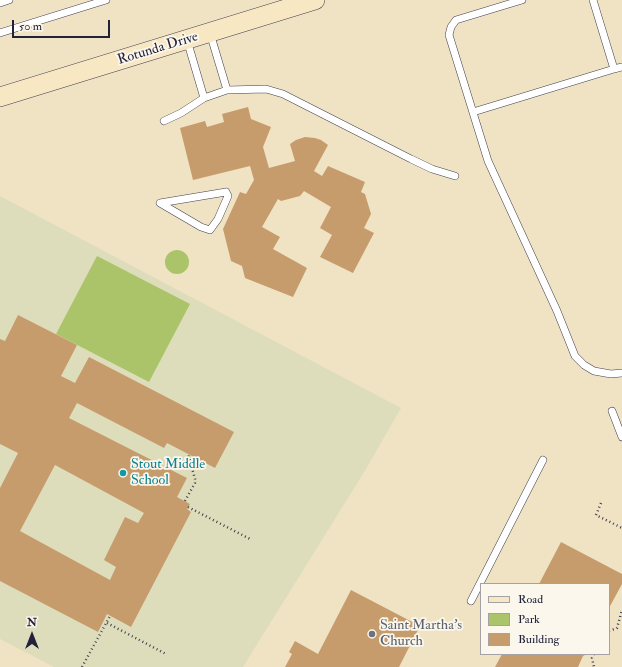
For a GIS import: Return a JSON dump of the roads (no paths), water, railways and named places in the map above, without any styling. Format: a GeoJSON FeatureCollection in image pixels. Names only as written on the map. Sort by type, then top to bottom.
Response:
{"type":"FeatureCollection","features":[{"type":"Feature","properties":{"kind":"main road","name":"Rotunda Drive"},"geometry":{"type":"LineString","coordinates":[[0,97],[315,0]]}},
{"type":"Feature","properties":{"kind":"lane"},"geometry":{"type":"LineString","coordinates":[[0,3],[9,0]]}},
{"type":"Feature","properties":{"kind":"lane"},"geometry":{"type":"LineString","coordinates":[[0,33],[106,0]]}},
{"type":"Feature","properties":{"kind":"lane"},"geometry":{"type":"LineString","coordinates":[[522,0],[456,20],[451,27],[449,36],[488,161],[557,311],[575,356],[584,365],[594,371],[610,374],[622,373]]}},
{"type":"Feature","properties":{"kind":"lane"},"geometry":{"type":"LineString","coordinates":[[593,0],[614,69]]}},
{"type":"Feature","properties":{"kind":"lane"},"geometry":{"type":"LineString","coordinates":[[210,33],[227,90]]}},
{"type":"Feature","properties":{"kind":"lane"},"geometry":{"type":"LineString","coordinates":[[187,40],[204,98]]}},
{"type":"Feature","properties":{"kind":"lane"},"geometry":{"type":"LineString","coordinates":[[473,112],[622,66]]}},
{"type":"Feature","properties":{"kind":"lane"},"geometry":{"type":"LineString","coordinates":[[164,121],[181,113],[204,98],[227,90],[262,89],[283,94],[411,159],[432,169],[455,176]]}},
{"type":"Feature","properties":{"kind":"lane"},"geometry":{"type":"LineString","coordinates":[[226,192],[228,196],[218,219],[210,230],[201,227],[160,203],[226,192]]}},
{"type":"Feature","properties":{"kind":"lane"},"geometry":{"type":"LineString","coordinates":[[612,411],[622,437]]}},
{"type":"Feature","properties":{"kind":"lane"},"geometry":{"type":"LineString","coordinates":[[480,583],[543,460]]}},
{"type":"Feature","properties":{"kind":"lane"},"geometry":{"type":"LineString","coordinates":[[471,601],[480,583]]}},
{"type":"Feature","properties":{"kind":"place","name":"Stout Middle School"},"geometry":{"type":"Point","coordinates":[123,473]}},
{"type":"Feature","properties":{"kind":"place","name":"Saint Martha’s Church"},"geometry":{"type":"Point","coordinates":[372,634]}}]}
